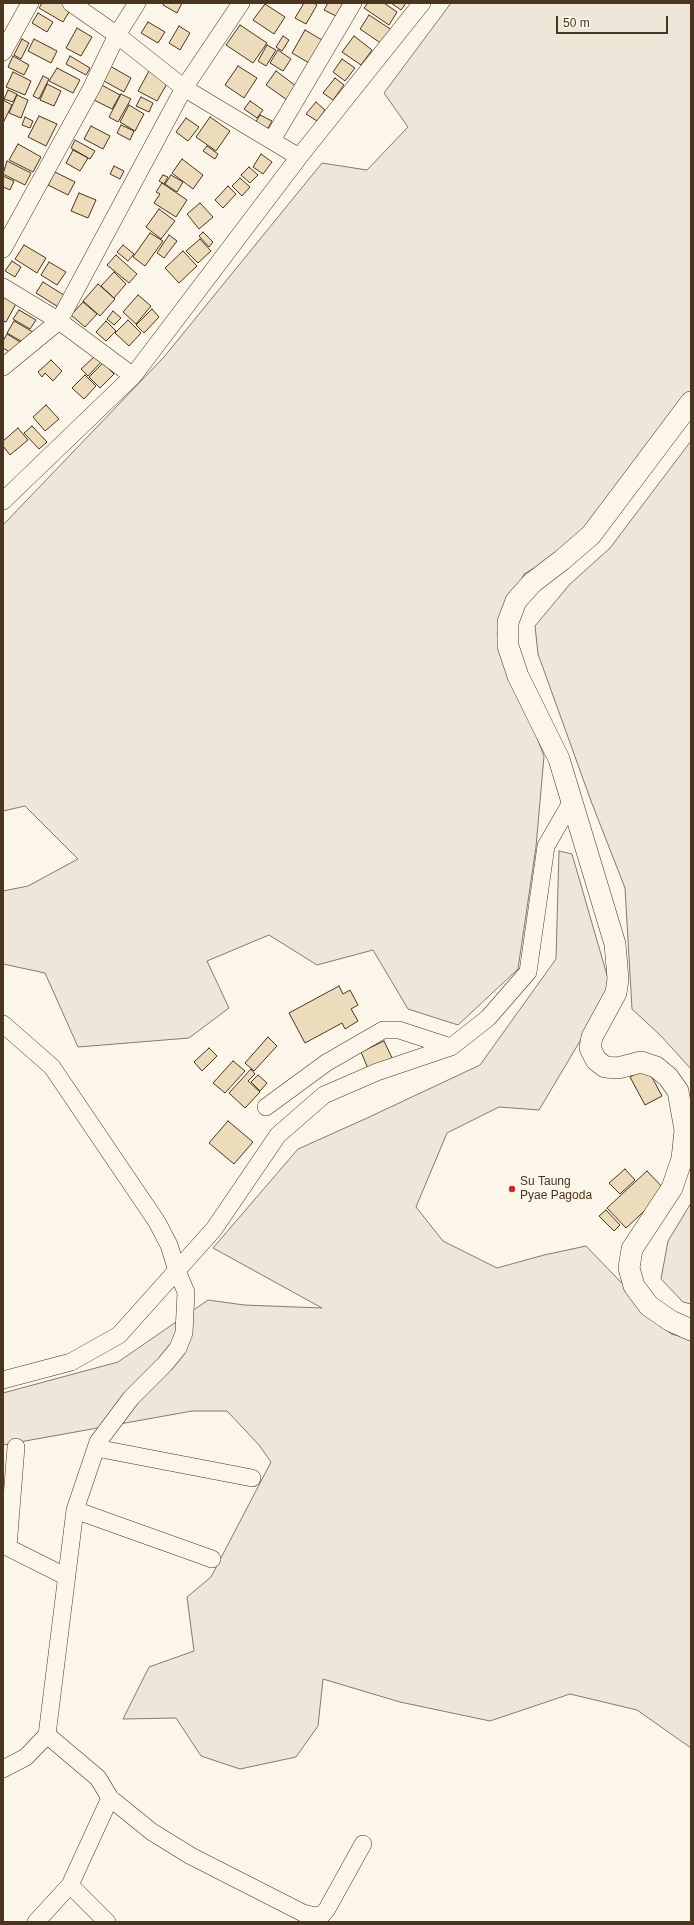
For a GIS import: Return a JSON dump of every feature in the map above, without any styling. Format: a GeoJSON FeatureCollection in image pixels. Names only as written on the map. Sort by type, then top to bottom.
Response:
{"type":"FeatureCollection","features":[{"type":"Feature","properties":{"kind":"main road"},"geometry":{"type":"LineString","coordinates":[[691,402],[591,535],[562,560],[532,582],[516,601],[508,622],[508,646],[518,676],[559,759],[615,944],[618,979],[616,993],[592,1037],[590,1048],[596,1060],[605,1066],[618,1068],[641,1062],[656,1067],[668,1077],[678,1091],[685,1130],[682,1158],[672,1188],[632,1250],[629,1268],[634,1286],[649,1306],[671,1321],[691,1330]]}},
{"type":"Feature","properties":{"kind":"street"},"geometry":{"type":"LineString","coordinates":[[3,52],[30,3]]}},
{"type":"Feature","properties":{"kind":"street"},"geometry":{"type":"LineString","coordinates":[[71,3],[117,35],[184,88],[299,156]]}},
{"type":"Feature","properties":{"kind":"street"},"geometry":{"type":"LineString","coordinates":[[3,249],[91,89],[117,35],[137,3]]}},
{"type":"Feature","properties":{"kind":"street"},"geometry":{"type":"LineString","coordinates":[[3,367],[59,321],[184,88],[240,3]]}},
{"type":"Feature","properties":{"kind":"street"},"geometry":{"type":"LineString","coordinates":[[272,140],[353,3]]}},
{"type":"Feature","properties":{"kind":"street"},"geometry":{"type":"LineString","coordinates":[[3,501],[133,376],[299,156],[422,3]]}},
{"type":"Feature","properties":{"kind":"street"},"geometry":{"type":"LineString","coordinates":[[3,287],[59,321],[133,376]]}},
{"type":"Feature","properties":{"kind":"street"},"geometry":{"type":"LineString","coordinates":[[3,1380],[71,1362],[119,1335],[214,1229],[278,1136],[324,1095],[377,1072],[451,1047],[488,1018],[528,972],[546,846],[572,801]]}},
{"type":"Feature","properties":{"kind":"street"},"geometry":{"type":"LineString","coordinates":[[3,1024],[52,1067],[157,1222],[169,1245],[177,1271],[186,1292],[184,1333],[178,1348],[165,1364],[131,1398],[98,1442],[75,1510],[47,1735],[26,1757],[3,1769]]}},
{"type":"Feature","properties":{"kind":"street"},"geometry":{"type":"LineString","coordinates":[[266,1107],[326,1063],[383,1030],[399,1030],[451,1047]]}},
{"type":"Feature","properties":{"kind":"street"},"geometry":{"type":"LineString","coordinates":[[16,1447],[5,1546],[67,1577]]}},
{"type":"Feature","properties":{"kind":"street"},"geometry":{"type":"LineString","coordinates":[[96,1448],[252,1478]]}},
{"type":"Feature","properties":{"kind":"street"},"geometry":{"type":"LineString","coordinates":[[75,1510],[212,1559]]}},
{"type":"Feature","properties":{"kind":"street"},"geometry":{"type":"LineString","coordinates":[[47,1735],[98,1778],[110,1798],[152,1832],[191,1856],[303,1913],[315,1916],[323,1914],[363,1844]]}},
{"type":"Feature","properties":{"kind":"street"},"geometry":{"type":"LineString","coordinates":[[36,1922],[70,1885],[110,1798]]}},
{"type":"Feature","properties":{"kind":"street"},"geometry":{"type":"LineString","coordinates":[[70,1885],[108,1922]]}},
{"type":"Feature","properties":{"kind":"shaded area"},"geometry":{"type":"Polygon","coordinates":[[[451,3],[691,3],[691,393],[572,546],[524,574],[497,634],[544,756],[536,847],[518,969],[458,1025],[408,1009],[373,950],[317,965],[269,935],[207,961],[229,1008],[189,1038],[78,1047],[45,973],[3,964],[3,891],[28,886],[78,859],[25,806],[3,811],[3,525],[164,357],[322,163],[367,170],[408,127],[384,93],[451,3]]]}},
{"type":"Feature","properties":{"kind":"shaded area"},"geometry":{"type":"Polygon","coordinates":[[[691,441],[691,1069],[661,1036],[632,1009],[625,888],[591,801],[538,654],[535,626],[570,584],[610,548],[691,441]]]}},
{"type":"Feature","properties":{"kind":"shaded area"},"geometry":{"type":"Polygon","coordinates":[[[559,851],[572,854],[611,989],[539,1110],[499,1107],[447,1133],[416,1207],[443,1241],[497,1268],[544,1255],[586,1246],[671,1334],[691,1339],[691,1748],[637,1710],[570,1694],[490,1721],[400,1702],[323,1679],[318,1726],[296,1757],[240,1769],[201,1756],[176,1718],[123,1719],[149,1667],[194,1651],[187,1597],[211,1577],[271,1462],[259,1445],[227,1411],[192,1411],[3,1445],[3,1393],[118,1362],[208,1300],[244,1305],[322,1308],[213,1248],[298,1149],[480,1065],[556,959],[559,851]]]}},
{"type":"Feature","properties":{"kind":"shaded area"},"geometry":{"type":"Polygon","coordinates":[[[691,1203],[691,1304],[683,1302],[661,1279],[668,1241],[691,1203]]]}},
{"type":"Feature","properties":{"kind":"building"},"geometry":{"type":"Polygon","coordinates":[[[42,3],[66,3],[72,7],[63,22],[39,8],[42,3]]]}},
{"type":"Feature","properties":{"kind":"building"},"geometry":{"type":"Polygon","coordinates":[[[164,3],[182,3],[177,13],[163,5],[164,3]]]}},
{"type":"Feature","properties":{"kind":"building"},"geometry":{"type":"Polygon","coordinates":[[[304,3],[314,3],[317,5],[306,24],[295,18],[304,3]]]}},
{"type":"Feature","properties":{"kind":"building"},"geometry":{"type":"Polygon","coordinates":[[[328,3],[343,3],[336,16],[324,10],[328,3]]]}},
{"type":"Feature","properties":{"kind":"building"},"geometry":{"type":"Polygon","coordinates":[[[368,3],[384,3],[397,12],[389,25],[364,8],[368,3]]]}},
{"type":"Feature","properties":{"kind":"building"},"geometry":{"type":"Polygon","coordinates":[[[391,3],[406,3],[401,10],[391,3]]]}},
{"type":"Feature","properties":{"kind":"building"},"geometry":{"type":"Polygon","coordinates":[[[265,4],[285,17],[274,34],[253,20],[265,4]]]}},
{"type":"Feature","properties":{"kind":"building"},"geometry":{"type":"Polygon","coordinates":[[[38,13],[53,22],[47,32],[32,23],[38,13]]]}},
{"type":"Feature","properties":{"kind":"building"},"geometry":{"type":"Polygon","coordinates":[[[369,15],[392,30],[382,44],[360,29],[369,15]]]}},
{"type":"Feature","properties":{"kind":"building"},"geometry":{"type":"Polygon","coordinates":[[[148,22],[165,32],[158,43],[141,33],[148,22]]]}},
{"type":"Feature","properties":{"kind":"building"},"geometry":{"type":"Polygon","coordinates":[[[240,25],[267,43],[253,63],[226,45],[240,25]]]}},
{"type":"Feature","properties":{"kind":"building"},"geometry":{"type":"Polygon","coordinates":[[[179,26],[190,33],[180,50],[169,43],[179,26]]]}},
{"type":"Feature","properties":{"kind":"building"},"geometry":{"type":"Polygon","coordinates":[[[77,28],[92,37],[81,56],[66,48],[77,28]]]}},
{"type":"Feature","properties":{"kind":"building"},"geometry":{"type":"Polygon","coordinates":[[[305,30],[322,40],[309,63],[292,53],[305,30]]]}},
{"type":"Feature","properties":{"kind":"building"},"geometry":{"type":"Polygon","coordinates":[[[283,36],[289,40],[282,51],[276,47],[283,36]]]}},
{"type":"Feature","properties":{"kind":"building"},"geometry":{"type":"Polygon","coordinates":[[[354,36],[372,50],[361,65],[342,52],[354,36]]]}},
{"type":"Feature","properties":{"kind":"building"},"geometry":{"type":"Polygon","coordinates":[[[22,39],[29,43],[21,59],[14,55],[22,39]]]}},
{"type":"Feature","properties":{"kind":"building"},"geometry":{"type":"Polygon","coordinates":[[[34,39],[57,51],[51,63],[28,51],[34,39]]]}},
{"type":"Feature","properties":{"kind":"building"},"geometry":{"type":"Polygon","coordinates":[[[267,45],[276,50],[266,66],[258,61],[267,45]]]}},
{"type":"Feature","properties":{"kind":"building"},"geometry":{"type":"Polygon","coordinates":[[[278,50],[291,59],[283,71],[270,63],[278,50]]]}},
{"type":"Feature","properties":{"kind":"building"},"geometry":{"type":"Polygon","coordinates":[[[13,56],[29,65],[24,75],[8,67],[13,56]]]}},
{"type":"Feature","properties":{"kind":"building"},"geometry":{"type":"Polygon","coordinates":[[[70,56],[90,68],[86,75],[66,64],[70,56]]]}},
{"type":"Feature","properties":{"kind":"building"},"geometry":{"type":"Polygon","coordinates":[[[342,59],[355,68],[345,81],[333,72],[342,59]]]}},
{"type":"Feature","properties":{"kind":"building"},"geometry":{"type":"Polygon","coordinates":[[[110,66],[131,78],[124,92],[102,80],[110,66]]]}},
{"type":"Feature","properties":{"kind":"building"},"geometry":{"type":"Polygon","coordinates":[[[238,66],[257,78],[244,98],[225,85],[238,66]]]}},
{"type":"Feature","properties":{"kind":"building"},"geometry":{"type":"Polygon","coordinates":[[[57,68],[80,80],[73,93],[49,81],[57,68]]]}},
{"type":"Feature","properties":{"kind":"building"},"geometry":{"type":"Polygon","coordinates":[[[149,71],[168,82],[157,101],[138,91],[149,71]]]}},
{"type":"Feature","properties":{"kind":"building"},"geometry":{"type":"Polygon","coordinates":[[[276,71],[300,89],[290,102],[266,85],[276,71]]]}},
{"type":"Feature","properties":{"kind":"building"},"geometry":{"type":"Polygon","coordinates":[[[13,72],[31,81],[25,95],[6,87],[13,72]]]}},
{"type":"Feature","properties":{"kind":"building"},"geometry":{"type":"Polygon","coordinates":[[[43,76],[49,79],[39,99],[33,96],[43,76]]]}},
{"type":"Feature","properties":{"kind":"building"},"geometry":{"type":"Polygon","coordinates":[[[335,78],[344,85],[333,100],[323,93],[335,78]]]}},
{"type":"Feature","properties":{"kind":"building"},"geometry":{"type":"Polygon","coordinates":[[[98,83],[120,95],[112,109],[94,100],[98,83]]]}},
{"type":"Feature","properties":{"kind":"building"},"geometry":{"type":"Polygon","coordinates":[[[47,84],[61,91],[54,106],[40,100],[47,84]]]}},
{"type":"Feature","properties":{"kind":"building"},"geometry":{"type":"Polygon","coordinates":[[[8,90],[17,94],[13,102],[4,99],[8,90]]]}},
{"type":"Feature","properties":{"kind":"building"},"geometry":{"type":"Polygon","coordinates":[[[121,94],[131,99],[118,122],[109,117],[121,94]]]}},
{"type":"Feature","properties":{"kind":"building"},"geometry":{"type":"Polygon","coordinates":[[[17,95],[28,100],[21,118],[9,113],[17,95]]]}},
{"type":"Feature","properties":{"kind":"building"},"geometry":{"type":"Polygon","coordinates":[[[141,97],[153,103],[149,112],[136,106],[141,97]]]}},
{"type":"Feature","properties":{"kind":"building"},"geometry":{"type":"Polygon","coordinates":[[[3,100],[12,105],[3,123],[3,100]]]}},
{"type":"Feature","properties":{"kind":"building"},"geometry":{"type":"Polygon","coordinates":[[[250,101],[263,110],[257,118],[244,109],[250,101]]]}},
{"type":"Feature","properties":{"kind":"building"},"geometry":{"type":"Polygon","coordinates":[[[316,102],[325,110],[317,121],[306,114],[316,102]]]}},
{"type":"Feature","properties":{"kind":"building"},"geometry":{"type":"Polygon","coordinates":[[[129,105],[144,114],[135,131],[120,122],[129,105]]]}},
{"type":"Feature","properties":{"kind":"building"},"geometry":{"type":"Polygon","coordinates":[[[260,115],[272,121],[267,130],[255,123],[260,115]]]}},
{"type":"Feature","properties":{"kind":"building"},"geometry":{"type":"Polygon","coordinates":[[[39,116],[57,124],[46,146],[28,137],[39,116]]]}},
{"type":"Feature","properties":{"kind":"building"},"geometry":{"type":"Polygon","coordinates":[[[25,117],[33,121],[30,128],[22,125],[25,117]]]}},
{"type":"Feature","properties":{"kind":"building"},"geometry":{"type":"Polygon","coordinates":[[[210,117],[230,131],[216,151],[196,137],[210,117]]]}},
{"type":"Feature","properties":{"kind":"building"},"geometry":{"type":"Polygon","coordinates":[[[186,118],[199,127],[188,141],[176,132],[186,118]]]}},
{"type":"Feature","properties":{"kind":"building"},"geometry":{"type":"Polygon","coordinates":[[[121,125],[134,131],[130,140],[117,133],[121,125]]]}},
{"type":"Feature","properties":{"kind":"building"},"geometry":{"type":"Polygon","coordinates":[[[91,126],[110,136],[103,149],[84,139],[91,126]]]}},
{"type":"Feature","properties":{"kind":"building"},"geometry":{"type":"Polygon","coordinates":[[[75,140],[95,151],[90,159],[71,148],[75,140]]]}},
{"type":"Feature","properties":{"kind":"building"},"geometry":{"type":"Polygon","coordinates":[[[18,144],[41,157],[33,172],[9,160],[18,144]]]}},
{"type":"Feature","properties":{"kind":"building"},"geometry":{"type":"Polygon","coordinates":[[[207,146],[218,154],[215,159],[203,151],[207,146]]]}},
{"type":"Feature","properties":{"kind":"building"},"geometry":{"type":"Polygon","coordinates":[[[73,150],[88,158],[80,171],[66,163],[73,150]]]}},
{"type":"Feature","properties":{"kind":"building"},"geometry":{"type":"Polygon","coordinates":[[[261,154],[272,162],[263,174],[253,167],[261,154]]]}},
{"type":"Feature","properties":{"kind":"building"},"geometry":{"type":"Polygon","coordinates":[[[182,159],[203,175],[193,189],[172,173],[182,159]]]}},
{"type":"Feature","properties":{"kind":"building"},"geometry":{"type":"Polygon","coordinates":[[[7,161],[31,173],[25,185],[3,174],[7,161]]]}},
{"type":"Feature","properties":{"kind":"building"},"geometry":{"type":"Polygon","coordinates":[[[114,166],[124,171],[120,179],[110,174],[114,166]]]}},
{"type":"Feature","properties":{"kind":"building"},"geometry":{"type":"Polygon","coordinates":[[[249,167],[258,175],[250,183],[241,175],[249,167]]]}},
{"type":"Feature","properties":{"kind":"building"},"geometry":{"type":"Polygon","coordinates":[[[55,172],[75,182],[68,195],[48,185],[55,172]]]}},
{"type":"Feature","properties":{"kind":"building"},"geometry":{"type":"Polygon","coordinates":[[[163,175],[168,177],[164,184],[159,181],[163,175]]]}},
{"type":"Feature","properties":{"kind":"building"},"geometry":{"type":"Polygon","coordinates":[[[171,175],[183,182],[177,192],[165,184],[171,175]]]}},
{"type":"Feature","properties":{"kind":"building"},"geometry":{"type":"Polygon","coordinates":[[[3,176],[14,181],[10,190],[3,187],[3,176]]]}},
{"type":"Feature","properties":{"kind":"building"},"geometry":{"type":"Polygon","coordinates":[[[240,178],[250,187],[242,196],[232,186],[240,178]]]}},
{"type":"Feature","properties":{"kind":"building"},"geometry":{"type":"Polygon","coordinates":[[[162,183],[187,200],[176,217],[154,203],[160,194],[156,192],[162,183]]]}},
{"type":"Feature","properties":{"kind":"building"},"geometry":{"type":"Polygon","coordinates":[[[228,186],[236,194],[223,208],[215,200],[228,186]]]}},
{"type":"Feature","properties":{"kind":"building"},"geometry":{"type":"Polygon","coordinates":[[[79,193],[96,200],[88,218],[71,211],[79,193]]]}},
{"type":"Feature","properties":{"kind":"building"},"geometry":{"type":"Polygon","coordinates":[[[200,203],[213,217],[199,229],[187,214],[200,203]]]}},
{"type":"Feature","properties":{"kind":"building"},"geometry":{"type":"Polygon","coordinates":[[[159,209],[175,221],[161,239],[146,227],[159,209]]]}},
{"type":"Feature","properties":{"kind":"building"},"geometry":{"type":"Polygon","coordinates":[[[203,232],[213,242],[209,247],[199,236],[203,232]]]}},
{"type":"Feature","properties":{"kind":"building"},"geometry":{"type":"Polygon","coordinates":[[[150,233],[163,241],[145,266],[133,257],[150,233]]]}},
{"type":"Feature","properties":{"kind":"building"},"geometry":{"type":"Polygon","coordinates":[[[169,235],[177,241],[164,258],[157,253],[169,235]]]}},
{"type":"Feature","properties":{"kind":"building"},"geometry":{"type":"Polygon","coordinates":[[[200,239],[211,251],[198,263],[186,251],[200,239]]]}},
{"type":"Feature","properties":{"kind":"building"},"geometry":{"type":"Polygon","coordinates":[[[24,245],[46,258],[37,273],[15,259],[24,245]]]}},
{"type":"Feature","properties":{"kind":"building"},"geometry":{"type":"Polygon","coordinates":[[[123,245],[134,254],[128,261],[117,252],[123,245]]]}},
{"type":"Feature","properties":{"kind":"building"},"geometry":{"type":"Polygon","coordinates":[[[183,251],[197,266],[179,283],[165,268],[183,251]]]}},
{"type":"Feature","properties":{"kind":"building"},"geometry":{"type":"Polygon","coordinates":[[[116,255],[137,274],[129,283],[107,265],[116,255]]]}},
{"type":"Feature","properties":{"kind":"building"},"geometry":{"type":"Polygon","coordinates":[[[12,261],[21,267],[15,277],[5,271],[12,261]]]}},
{"type":"Feature","properties":{"kind":"building"},"geometry":{"type":"Polygon","coordinates":[[[49,262],[66,272],[57,285],[41,275],[49,262]]]}},
{"type":"Feature","properties":{"kind":"building"},"geometry":{"type":"Polygon","coordinates":[[[114,272],[126,284],[114,298],[101,286],[114,272]]]}},
{"type":"Feature","properties":{"kind":"building"},"geometry":{"type":"Polygon","coordinates":[[[43,282],[67,297],[60,308],[36,293],[43,282]]]}},
{"type":"Feature","properties":{"kind":"building"},"geometry":{"type":"Polygon","coordinates":[[[98,284],[115,299],[100,316],[83,301],[98,284]]]}},
{"type":"Feature","properties":{"kind":"building"},"geometry":{"type":"Polygon","coordinates":[[[3,294],[17,302],[6,322],[3,321],[3,294]]]}},
{"type":"Feature","properties":{"kind":"building"},"geometry":{"type":"Polygon","coordinates":[[[138,295],[151,306],[136,324],[123,312],[138,295]]]}},
{"type":"Feature","properties":{"kind":"building"},"geometry":{"type":"Polygon","coordinates":[[[83,302],[97,314],[85,327],[71,315],[83,302]]]}},
{"type":"Feature","properties":{"kind":"building"},"geometry":{"type":"Polygon","coordinates":[[[152,309],[159,317],[144,333],[136,325],[152,309]]]}},
{"type":"Feature","properties":{"kind":"building"},"geometry":{"type":"Polygon","coordinates":[[[19,310],[36,320],[30,329],[13,319],[19,310]]]}},
{"type":"Feature","properties":{"kind":"building"},"geometry":{"type":"Polygon","coordinates":[[[113,311],[121,318],[114,325],[107,319],[113,311]]]}},
{"type":"Feature","properties":{"kind":"building"},"geometry":{"type":"Polygon","coordinates":[[[128,320],[141,333],[129,346],[115,333],[128,320]]]}},
{"type":"Feature","properties":{"kind":"building"},"geometry":{"type":"Polygon","coordinates":[[[14,321],[33,332],[26,344],[7,333],[14,321]]]}},
{"type":"Feature","properties":{"kind":"building"},"geometry":{"type":"Polygon","coordinates":[[[106,321],[116,331],[106,341],[96,332],[106,321]]]}},
{"type":"Feature","properties":{"kind":"building"},"geometry":{"type":"Polygon","coordinates":[[[7,334],[20,342],[13,354],[3,348],[3,341],[7,334]]]}},
{"type":"Feature","properties":{"kind":"building"},"geometry":{"type":"Polygon","coordinates":[[[95,356],[101,362],[88,376],[81,369],[95,356]]]}},
{"type":"Feature","properties":{"kind":"building"},"geometry":{"type":"Polygon","coordinates":[[[51,360],[62,371],[53,381],[45,373],[42,377],[38,372],[51,360]]]}},
{"type":"Feature","properties":{"kind":"building"},"geometry":{"type":"Polygon","coordinates":[[[103,363],[114,374],[100,388],[89,377],[103,363]]]}},
{"type":"Feature","properties":{"kind":"building"},"geometry":{"type":"Polygon","coordinates":[[[85,375],[96,386],[84,399],[72,388],[85,375]]]}},
{"type":"Feature","properties":{"kind":"building"},"geometry":{"type":"Polygon","coordinates":[[[46,405],[59,419],[45,431],[33,417],[46,405]]]}},
{"type":"Feature","properties":{"kind":"building"},"geometry":{"type":"Polygon","coordinates":[[[32,426],[47,442],[39,449],[24,433],[32,426]]]}},
{"type":"Feature","properties":{"kind":"building"},"geometry":{"type":"Polygon","coordinates":[[[18,428],[28,440],[10,455],[3,446],[3,441],[18,428]]]}},
{"type":"Feature","properties":{"kind":"building"},"geometry":{"type":"Polygon","coordinates":[[[339,986],[343,994],[350,990],[358,1005],[351,1009],[358,1021],[345,1029],[342,1023],[305,1043],[289,1013],[339,986]]]}},
{"type":"Feature","properties":{"kind":"building"},"geometry":{"type":"Polygon","coordinates":[[[268,1037],[277,1046],[254,1071],[245,1063],[268,1037]]]}},
{"type":"Feature","properties":{"kind":"building"},"geometry":{"type":"Polygon","coordinates":[[[384,1041],[393,1060],[369,1071],[361,1052],[384,1041]]]}},
{"type":"Feature","properties":{"kind":"building"},"geometry":{"type":"Polygon","coordinates":[[[209,1048],[217,1056],[202,1071],[194,1062],[209,1048]]]}},
{"type":"Feature","properties":{"kind":"building"},"geometry":{"type":"Polygon","coordinates":[[[233,1061],[245,1071],[225,1093],[213,1083],[233,1061]]]}},
{"type":"Feature","properties":{"kind":"building"},"geometry":{"type":"Polygon","coordinates":[[[647,1068],[662,1096],[645,1105],[630,1077],[647,1068]]]}},
{"type":"Feature","properties":{"kind":"building"},"geometry":{"type":"Polygon","coordinates":[[[251,1069],[255,1074],[248,1081],[260,1092],[245,1108],[229,1093],[251,1069]]]}},
{"type":"Feature","properties":{"kind":"building"},"geometry":{"type":"Polygon","coordinates":[[[258,1075],[267,1083],[260,1091],[251,1082],[258,1075]]]}},
{"type":"Feature","properties":{"kind":"building"},"geometry":{"type":"Polygon","coordinates":[[[228,1121],[253,1142],[234,1164],[209,1143],[228,1121]]]}},
{"type":"Feature","properties":{"kind":"building"},"geometry":{"type":"Polygon","coordinates":[[[625,1169],[635,1180],[620,1194],[609,1183],[625,1169]]]}},
{"type":"Feature","properties":{"kind":"building"},"geometry":{"type":"Polygon","coordinates":[[[647,1171],[666,1191],[626,1228],[607,1208],[647,1171]]]}},
{"type":"Feature","properties":{"kind":"building"},"geometry":{"type":"Polygon","coordinates":[[[606,1210],[620,1225],[614,1231],[599,1216],[606,1210]]]}},
{"type":"Feature","properties":{"kind":"place","name":"Su Taung Pyae Pagoda"},"geometry":{"type":"Point","coordinates":[512,1189]}}]}
